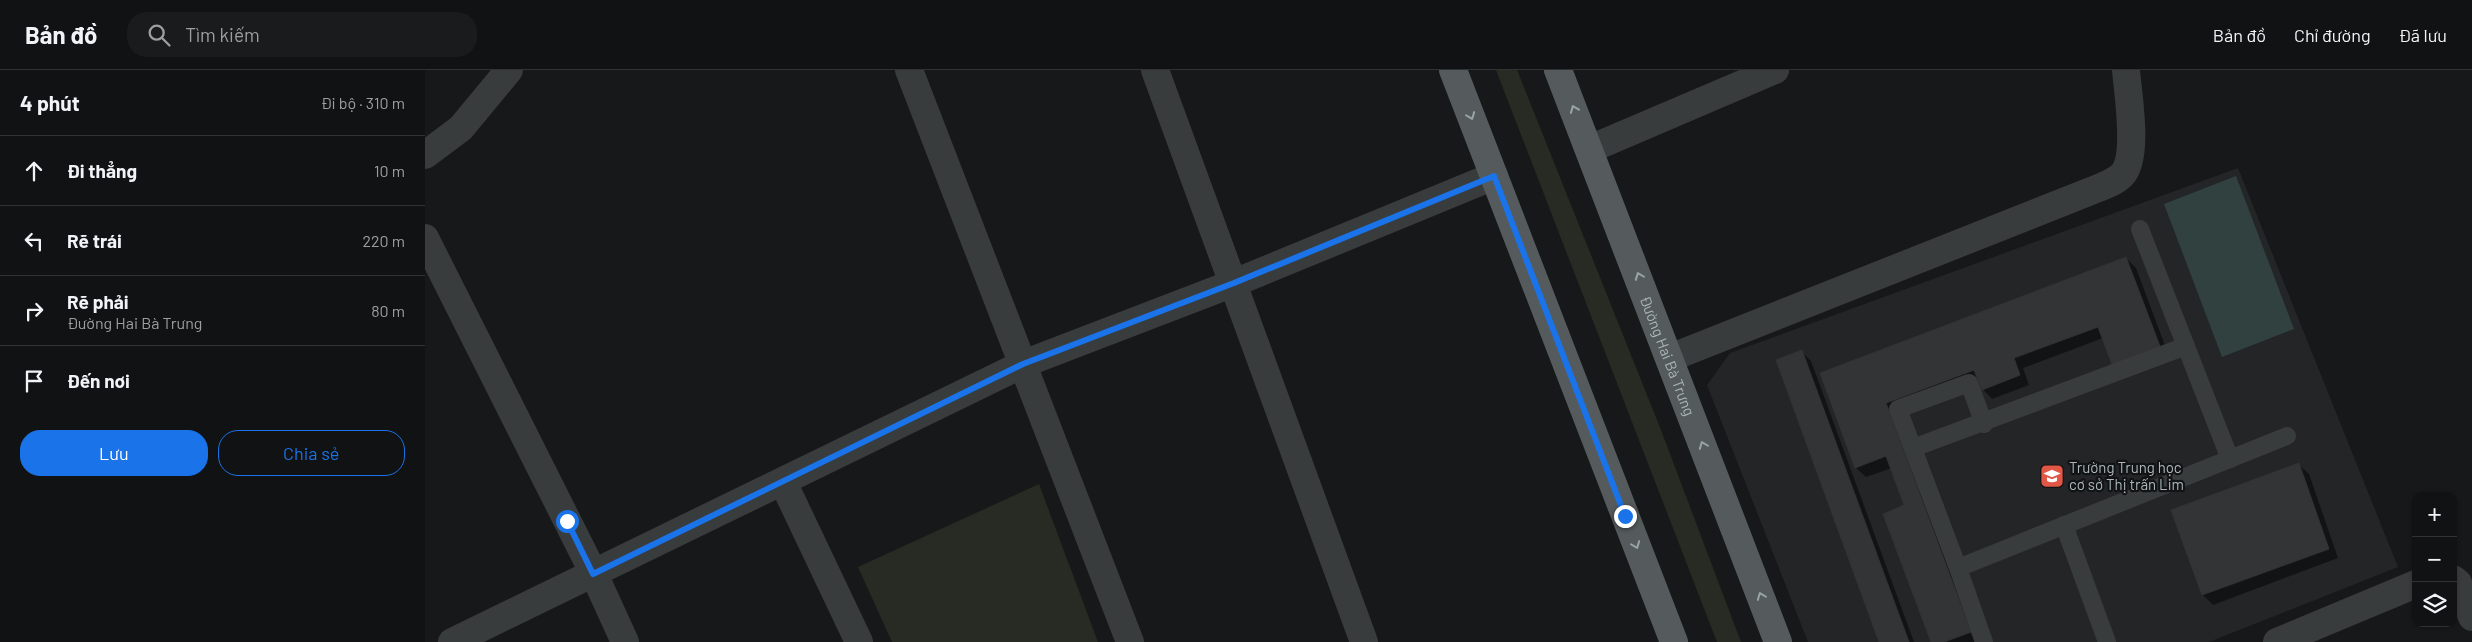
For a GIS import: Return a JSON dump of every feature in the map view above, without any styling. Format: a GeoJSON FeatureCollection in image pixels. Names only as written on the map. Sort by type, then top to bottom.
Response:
{"type":"FeatureCollection","features":[{"type":"Feature","properties":{"kind":"main road"},"geometry":{"type":"LineString","coordinates":[[1453,70],[1674,642]]}},
{"type":"Feature","properties":{"kind":"main road","name":"Đường Hai Bà Trưng"},"geometry":{"type":"LineString","coordinates":[[1558,70],[1779,642]]}},
{"type":"Feature","properties":{"kind":"street"},"geometry":{"type":"LineString","coordinates":[[425,155],[461,128],[509,70]]}},
{"type":"Feature","properties":{"kind":"street"},"geometry":{"type":"LineString","coordinates":[[909,70],[1130,642]]}},
{"type":"Feature","properties":{"kind":"street"},"geometry":{"type":"LineString","coordinates":[[1155,70],[1364,642]]}},
{"type":"Feature","properties":{"kind":"street"},"geometry":{"type":"LineString","coordinates":[[1590,149],[1775,70]]}},
{"type":"Feature","properties":{"kind":"street"},"geometry":{"type":"LineString","coordinates":[[1670,358],[2091,191],[2121,176],[2129,166],[2131,129],[2126,70]]}},
{"type":"Feature","properties":{"kind":"street"},"geometry":{"type":"LineString","coordinates":[[453,642],[1023,364],[1234,283],[1494,176]]}},
{"type":"Feature","properties":{"kind":"street"},"geometry":{"type":"LineString","coordinates":[[425,238],[625,642]]}},
{"type":"Feature","properties":{"kind":"street"},"geometry":{"type":"LineString","coordinates":[[783,482],[859,642]]}},
{"type":"Feature","properties":{"kind":"street"},"geometry":{"type":"LineString","coordinates":[[2457,581],[2472,617]]}},
{"type":"Feature","properties":{"kind":"street"},"geometry":{"type":"LineString","coordinates":[[2277,642],[2412,586]]}},
{"type":"Feature","properties":{"kind":"lane"},"geometry":{"type":"LineString","coordinates":[[2140,229],[2230,459]]}},
{"type":"Feature","properties":{"kind":"lane"},"geometry":{"type":"LineString","coordinates":[[1913,448],[1983,424],[2186,346]]}},
{"type":"Feature","properties":{"kind":"lane"},"geometry":{"type":"LineString","coordinates":[[1983,424],[1969,383],[1898,410],[1984,642]]}},
{"type":"Feature","properties":{"kind":"lane"},"geometry":{"type":"LineString","coordinates":[[1958,568],[2287,436]]}},
{"type":"Feature","properties":{"kind":"lane"},"geometry":{"type":"LineString","coordinates":[[2065,525],[2107,642]]}},
{"type":"Feature","properties":{"kind":"shaded area"},"geometry":{"type":"Polygon","coordinates":[[[1496,70],[1517,70],[1661,430],[1741,642],[1717,642],[1496,70]]]}},
{"type":"Feature","properties":{"kind":"shaded area","name":"Trường Trung học cơ sở Thị trấn Lim"},"geometry":{"type":"Polygon","coordinates":[[[2238,168],[2398,567],[2209,642],[1808,642],[1707,385],[1730,353],[2238,168]]]}},
{"type":"Feature","properties":{"kind":"shaded area"},"geometry":{"type":"Polygon","coordinates":[[[2236,176],[2294,329],[2222,357],[2164,204],[2236,176]]]}},
{"type":"Feature","properties":{"kind":"shaded area"},"geometry":{"type":"Polygon","coordinates":[[[1039,484],[1098,642],[892,642],[858,567],[1039,484]]]}},
{"type":"Feature","properties":{"kind":"building"},"geometry":{"type":"Polygon","coordinates":[[[2126,257],[2161,349],[2113,367],[2098,327],[2014,358],[2020,375],[1982,390],[1974,370],[1886,403],[1971,632],[1944,642],[1931,642],[1883,514],[1904,505],[1886,456],[1855,468],[1820,373],[2126,257]]]}},
{"type":"Feature","properties":{"kind":"building"},"geometry":{"type":"Polygon","coordinates":[[[1802,350],[1909,642],[1879,642],[1776,360],[1802,350]]]}},
{"type":"Feature","properties":{"kind":"building"},"geometry":{"type":"Polygon","coordinates":[[[2299,463],[2329,549],[2202,595],[2171,510],[2299,463]]]}},
{"type":"Feature","properties":{"kind":"place","name":"Trường Trung học cơ sở Thị trấn Lim"},"geometry":{"type":"Point","coordinates":[2052,476]}},
{"type":"Feature","properties":{"kind":"route"},"geometry":{"type":"LineString","coordinates":[[567,521],[593,574],[1023,364],[1234,283],[1494,176],[1625,516]]}}]}
